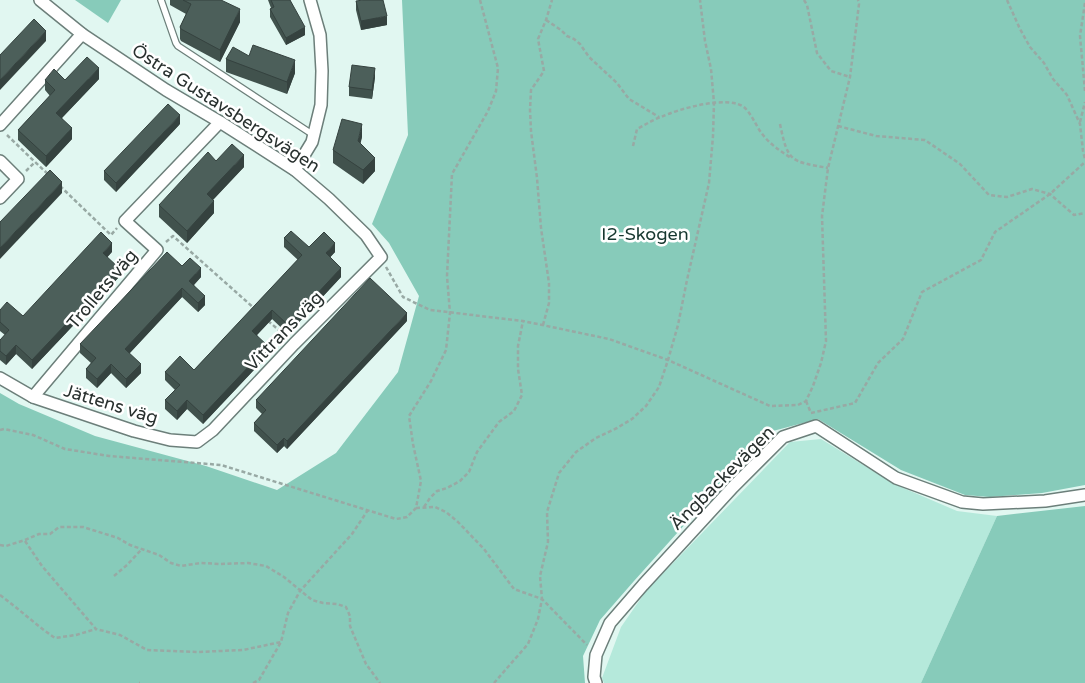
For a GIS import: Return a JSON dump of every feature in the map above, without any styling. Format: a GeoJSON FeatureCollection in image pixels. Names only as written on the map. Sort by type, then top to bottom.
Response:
{"type":"FeatureCollection","features":[{"type":"Feature","properties":{"kind":"street","name":"Östra Gustavsbergsvägen"},"geometry":{"type":"LineString","coordinates":[[40,0],[82,34],[166,90],[295,170],[329,199],[366,235],[381,257]]}},
{"type":"Feature","properties":{"kind":"street"},"geometry":{"type":"LineString","coordinates":[[295,170],[315,136],[321,105],[320,35],[310,0]]}},
{"type":"Feature","properties":{"kind":"street"},"geometry":{"type":"LineString","coordinates":[[0,124],[82,34]]}},
{"type":"Feature","properties":{"kind":"street","name":"Trollets väg"},"geometry":{"type":"LineString","coordinates":[[32,397],[157,250],[125,221],[220,122]]}},
{"type":"Feature","properties":{"kind":"street"},"geometry":{"type":"LineString","coordinates":[[0,161],[18,179],[0,198]]}},
{"type":"Feature","properties":{"kind":"street","name":"Vittrans väg"},"geometry":{"type":"LineString","coordinates":[[213,430],[294,344],[381,257]]}},
{"type":"Feature","properties":{"kind":"street","name":"Jättens väg"},"geometry":{"type":"LineString","coordinates":[[0,378],[32,397],[134,432],[170,440],[197,442],[213,430]]}},
{"type":"Feature","properties":{"kind":"street","name":"Ängbackevägen"},"geometry":{"type":"LineString","coordinates":[[596,683],[594,676],[596,655],[610,623],[733,487],[783,437],[816,426],[896,478],[962,502],[983,504],[1045,502],[1085,495]]}},
{"type":"Feature","properties":{"kind":"lane","name":"Östra Gustavsbergsvägen"},"geometry":{"type":"LineString","coordinates":[[160,0],[178,46],[315,136]]}},
{"type":"Feature","properties":{"kind":"path"},"geometry":{"type":"LineString","coordinates":[[0,430],[4,428],[33,435],[65,449],[108,456],[221,465],[396,519],[407,517],[416,508],[421,481],[409,416],[431,381],[446,350],[450,313],[447,276],[452,174],[488,111],[496,91],[498,68],[480,0]]}},
{"type":"Feature","properties":{"kind":"path"},"geometry":{"type":"LineString","coordinates":[[543,325],[549,303],[549,283],[541,228],[530,110],[531,90],[544,71],[538,39],[552,0]]}},
{"type":"Feature","properties":{"kind":"path"},"geometry":{"type":"LineString","coordinates":[[494,683],[528,644],[538,619],[542,599],[540,576],[548,542],[547,512],[559,473],[576,452],[596,438],[632,419],[646,406],[658,387],[668,360],[678,325],[709,184],[714,103],[711,69],[705,41],[700,0]]}},
{"type":"Feature","properties":{"kind":"path"},"geometry":{"type":"LineString","coordinates":[[804,0],[807,5],[817,53],[831,71],[850,77]]}},
{"type":"Feature","properties":{"kind":"path"},"geometry":{"type":"LineString","coordinates":[[381,257],[403,297],[430,310],[523,321],[609,339],[668,360],[770,406],[798,405],[806,401],[821,363],[826,341],[822,216],[828,168],[850,77],[858,0]]}},
{"type":"Feature","properties":{"kind":"path"},"geometry":{"type":"LineString","coordinates":[[806,401],[811,413],[855,403],[878,363],[903,339],[922,292],[981,260],[995,232],[1050,194],[1085,160],[1080,124],[1067,95],[1053,79],[1044,63],[1030,46],[1007,0]]}},
{"type":"Feature","properties":{"kind":"path"},"geometry":{"type":"LineString","coordinates":[[1085,2],[1080,36],[1085,91]]}},
{"type":"Feature","properties":{"kind":"path"},"geometry":{"type":"LineString","coordinates":[[546,20],[580,44],[590,57],[617,83],[629,99],[659,117]]}},
{"type":"Feature","properties":{"kind":"path"},"geometry":{"type":"LineString","coordinates":[[633,146],[637,130],[659,117],[674,111],[697,106],[730,102],[745,107],[774,148],[803,163],[828,168]]}},
{"type":"Feature","properties":{"kind":"path"},"geometry":{"type":"LineString","coordinates":[[1080,124],[1085,102]]}},
{"type":"Feature","properties":{"kind":"path"},"geometry":{"type":"LineString","coordinates":[[780,124],[784,145],[791,158]]}},
{"type":"Feature","properties":{"kind":"path"},"geometry":{"type":"LineString","coordinates":[[838,126],[876,136],[926,140],[960,164],[989,195],[1007,197],[1032,190],[1050,194],[1074,216],[1085,213]]}},
{"type":"Feature","properties":{"kind":"path"},"geometry":{"type":"LineString","coordinates":[[7,135],[48,175]]}},
{"type":"Feature","properties":{"kind":"path"},"geometry":{"type":"LineString","coordinates":[[18,179],[35,162]]}},
{"type":"Feature","properties":{"kind":"path"},"geometry":{"type":"LineString","coordinates":[[55,182],[111,235],[125,221]]}},
{"type":"Feature","properties":{"kind":"path"},"geometry":{"type":"LineString","coordinates":[[157,250],[173,236],[259,312]]}},
{"type":"Feature","properties":{"kind":"path"},"geometry":{"type":"LineString","coordinates":[[266,319],[294,344]]}},
{"type":"Feature","properties":{"kind":"path"},"geometry":{"type":"LineString","coordinates":[[424,507],[437,491],[447,488],[469,472],[477,452],[499,422],[514,411],[522,394],[518,369],[518,346],[523,321]]}},
{"type":"Feature","properties":{"kind":"path"},"geometry":{"type":"LineString","coordinates":[[416,508],[435,507],[446,512],[484,549],[514,589],[542,599],[596,655]]}},
{"type":"Feature","properties":{"kind":"path"},"geometry":{"type":"LineString","coordinates":[[254,683],[258,680],[281,642],[288,613],[300,590],[352,534],[368,510]]}},
{"type":"Feature","properties":{"kind":"path"},"geometry":{"type":"LineString","coordinates":[[0,545],[6,546],[39,534],[50,534],[59,528],[83,527],[118,538],[130,546],[159,555],[171,563],[181,566],[201,562],[248,563],[266,566],[284,576],[312,600],[346,607],[350,616],[350,626],[366,664],[380,683]]}},
{"type":"Feature","properties":{"kind":"path"},"geometry":{"type":"LineString","coordinates":[[25,540],[42,566],[96,628],[120,635],[147,650],[207,652],[243,650],[281,642]]}},
{"type":"Feature","properties":{"kind":"path"},"geometry":{"type":"LineString","coordinates":[[114,576],[141,550]]}},
{"type":"Feature","properties":{"kind":"path"},"geometry":{"type":"LineString","coordinates":[[0,595],[55,638],[76,635],[96,628]]}},
{"type":"Feature","properties":{"kind":"green space"},"geometry":{"type":"Polygon","coordinates":[[[75,0],[121,0],[108,23],[75,0]]]}},
{"type":"Feature","properties":{"kind":"green space","name":"I2-Skogen"},"geometry":{"type":"Polygon","coordinates":[[[402,0],[1085,0],[1085,485],[1042,493],[990,497],[965,495],[901,470],[818,419],[773,431],[723,482],[634,581],[600,620],[583,656],[585,683],[0,683],[0,393],[19,404],[95,436],[206,466],[277,490],[336,453],[398,372],[419,296],[389,243],[372,224],[408,135],[402,0]]]}},
{"type":"Feature","properties":{"kind":"green space"},"geometry":{"type":"Polygon","coordinates":[[[821,439],[894,484],[957,511],[997,516],[921,683],[604,683],[602,678],[621,627],[646,591],[790,442],[821,439]]]}},
{"type":"Feature","properties":{"kind":"green space"},"geometry":{"type":"Polygon","coordinates":[[[1085,506],[1085,683],[921,683],[997,516],[1085,506]]]}},
{"type":"Feature","properties":{"kind":"building"},"geometry":{"type":"Polygon","coordinates":[[[183,0],[221,0],[240,9],[220,50],[181,29],[180,27],[191,4],[183,0]]]}},
{"type":"Feature","properties":{"kind":"building"},"geometry":{"type":"Polygon","coordinates":[[[271,0],[290,0],[305,27],[286,38],[270,9],[274,7],[271,0]]]}},
{"type":"Feature","properties":{"kind":"building"},"geometry":{"type":"Polygon","coordinates":[[[383,0],[387,16],[361,21],[356,1],[383,0]]]}},
{"type":"Feature","properties":{"kind":"building"},"geometry":{"type":"Polygon","coordinates":[[[34,19],[46,31],[0,80],[0,55],[34,19]]]}},
{"type":"Feature","properties":{"kind":"building"},"geometry":{"type":"Polygon","coordinates":[[[253,45],[295,60],[287,82],[226,59],[233,47],[249,56],[253,45]]]}},
{"type":"Feature","properties":{"kind":"building"},"geometry":{"type":"Polygon","coordinates":[[[87,57],[99,68],[56,113],[72,128],[46,156],[18,130],[55,90],[45,80],[54,69],[65,80],[87,57]]]}},
{"type":"Feature","properties":{"kind":"building"},"geometry":{"type":"Polygon","coordinates":[[[352,65],[375,68],[372,90],[349,87],[352,65]]]}},
{"type":"Feature","properties":{"kind":"building"},"geometry":{"type":"Polygon","coordinates":[[[168,104],[180,115],[116,183],[104,171],[168,104]]]}},
{"type":"Feature","properties":{"kind":"building"},"geometry":{"type":"Polygon","coordinates":[[[342,119],[362,124],[358,141],[375,158],[363,170],[333,150],[342,119]]]}},
{"type":"Feature","properties":{"kind":"building"},"geometry":{"type":"Polygon","coordinates":[[[232,144],[244,155],[207,194],[214,201],[187,231],[159,205],[208,152],[216,161],[232,144]]]}},
{"type":"Feature","properties":{"kind":"building"},"geometry":{"type":"Polygon","coordinates":[[[50,170],[62,182],[0,248],[0,222],[50,170]]]}},
{"type":"Feature","properties":{"kind":"building"},"geometry":{"type":"Polygon","coordinates":[[[291,231],[309,247],[324,232],[335,243],[326,253],[341,268],[288,325],[272,310],[252,331],[268,346],[203,415],[187,400],[177,411],[165,400],[180,385],[165,372],[180,356],[194,370],[302,255],[284,238],[291,231]]]}},
{"type":"Feature","properties":{"kind":"building"},"geometry":{"type":"Polygon","coordinates":[[[101,232],[112,243],[103,253],[119,268],[32,360],[16,345],[6,356],[0,351],[0,340],[9,330],[0,322],[0,310],[7,302],[23,316],[101,232]]]}},
{"type":"Feature","properties":{"kind":"building"},"geometry":{"type":"Polygon","coordinates":[[[167,252],[182,266],[190,258],[201,268],[189,281],[205,296],[198,303],[182,288],[125,349],[141,364],[126,379],[111,364],[97,379],[86,369],[96,358],[80,344],[167,252]]]}},
{"type":"Feature","properties":{"kind":"building"},"geometry":{"type":"Polygon","coordinates":[[[370,278],[407,313],[287,441],[284,438],[277,445],[254,423],[266,410],[256,400],[370,278]]]}}]}
